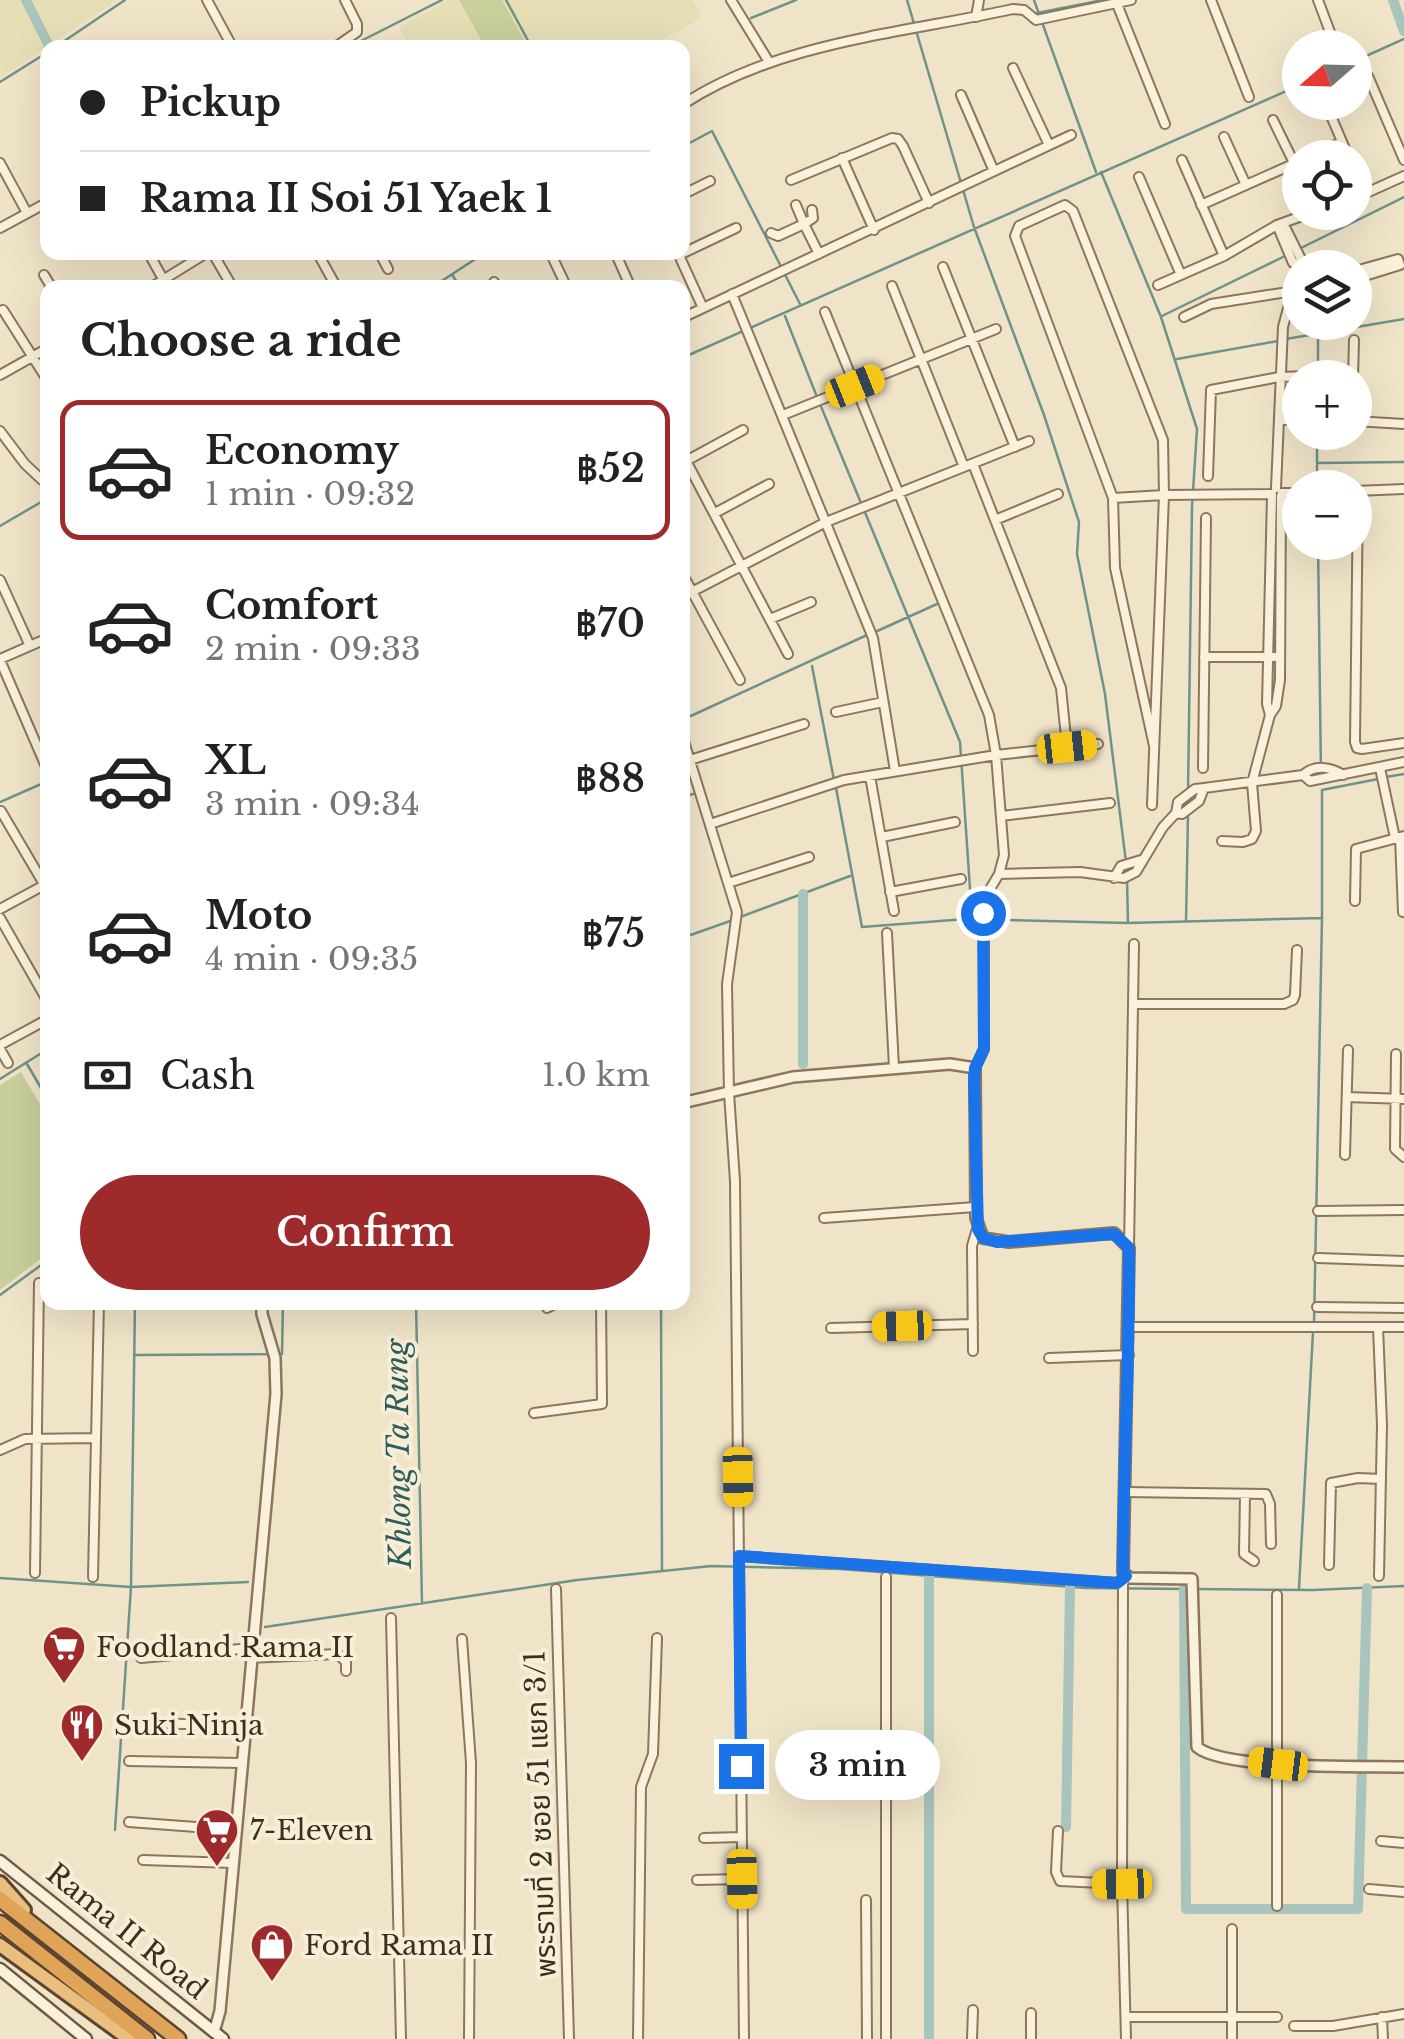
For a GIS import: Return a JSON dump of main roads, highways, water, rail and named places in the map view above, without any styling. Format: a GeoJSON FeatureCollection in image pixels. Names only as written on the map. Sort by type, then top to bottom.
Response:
{"type":"FeatureCollection","features":[{"type":"Feature","properties":{"kind":"highway"},"geometry":{"type":"LineString","coordinates":[[0,1883],[24,1910]]}},
{"type":"Feature","properties":{"kind":"highway"},"geometry":{"type":"LineString","coordinates":[[0,1897],[180,2039]]}},
{"type":"Feature","properties":{"kind":"highway","name":"Rama II Road"},"geometry":{"type":"LineString","coordinates":[[0,1897],[24,1910],[180,2039]]}},
{"type":"Feature","properties":{"kind":"highway"},"geometry":{"type":"LineString","coordinates":[[0,1923],[147,2039]]}},
{"type":"Feature","properties":{"kind":"highway"},"geometry":{"type":"LineString","coordinates":[[2,1947],[129,2039]]}},
{"type":"Feature","properties":{"kind":"main road","name":"Rama II Road"},"geometry":{"type":"LineString","coordinates":[[0,1861],[218,2035]]}},
{"type":"Feature","properties":{"kind":"main road"},"geometry":{"type":"LineString","coordinates":[[0,1969],[86,2039]]}},
{"type":"Feature","properties":{"kind":"waterway"},"geometry":{"type":"LineString","coordinates":[[26,0],[46,40]]}},
{"type":"Feature","properties":{"kind":"waterway"},"geometry":{"type":"LineString","coordinates":[[66,40],[125,0]]}},
{"type":"Feature","properties":{"kind":"waterway"},"geometry":{"type":"LineString","coordinates":[[363,40],[442,0]]}},
{"type":"Feature","properties":{"kind":"waterway"},"geometry":{"type":"LineString","coordinates":[[506,0],[528,40]]}},
{"type":"Feature","properties":{"kind":"waterway"},"geometry":{"type":"LineString","coordinates":[[751,18],[796,0]]}},
{"type":"Feature","properties":{"kind":"waterway"},"geometry":{"type":"LineString","coordinates":[[907,0],[974,227],[1079,522],[1077,554],[1105,694],[1126,862]]}},
{"type":"Feature","properties":{"kind":"waterway"},"geometry":{"type":"LineString","coordinates":[[1034,0],[1096,172]]}},
{"type":"Feature","properties":{"kind":"waterway"},"geometry":{"type":"LineString","coordinates":[[1037,13],[1103,0]]}},
{"type":"Feature","properties":{"kind":"waterway"},"geometry":{"type":"LineString","coordinates":[[1393,0],[1404,31]]}},
{"type":"Feature","properties":{"kind":"waterway"},"geometry":{"type":"LineString","coordinates":[[1372,53],[1404,39]]}},
{"type":"Feature","properties":{"kind":"waterway"},"geometry":{"type":"LineString","coordinates":[[0,82],[40,57]]}},
{"type":"Feature","properties":{"kind":"waterway"},"geometry":{"type":"LineString","coordinates":[[690,354],[1282,93]]}},
{"type":"Feature","properties":{"kind":"waterway"},"geometry":{"type":"LineString","coordinates":[[690,143],[712,131],[800,304]]}},
{"type":"Feature","properties":{"kind":"waterway"},"geometry":{"type":"LineString","coordinates":[[1101,172],[1161,317],[1197,429],[1192,507],[1188,792]]}},
{"type":"Feature","properties":{"kind":"waterway"},"geometry":{"type":"LineString","coordinates":[[1301,248],[1404,197]]}},
{"type":"Feature","properties":{"kind":"waterway"},"geometry":{"type":"LineString","coordinates":[[1162,316],[1282,257]]}},
{"type":"Feature","properties":{"kind":"waterway"},"geometry":{"type":"LineString","coordinates":[[443,280],[474,260]]}},
{"type":"Feature","properties":{"kind":"waterway"},"geometry":{"type":"LineString","coordinates":[[453,276],[455,280]]}},
{"type":"Feature","properties":{"kind":"waterway"},"geometry":{"type":"LineString","coordinates":[[785,316],[817,397]]}},
{"type":"Feature","properties":{"kind":"waterway"},"geometry":{"type":"LineString","coordinates":[[1372,324],[1404,319]]}},
{"type":"Feature","properties":{"kind":"waterway"},"geometry":{"type":"LineString","coordinates":[[1318,340],[1318,360]]}},
{"type":"Feature","properties":{"kind":"waterway"},"geometry":{"type":"LineString","coordinates":[[1177,359],[1278,341]]}},
{"type":"Feature","properties":{"kind":"waterway"},"geometry":{"type":"LineString","coordinates":[[820,404],[861,503]]}},
{"type":"Feature","properties":{"kind":"waterway"},"geometry":{"type":"LineString","coordinates":[[1317,450],[1317,463],[1404,462]]}},
{"type":"Feature","properties":{"kind":"waterway"},"geometry":{"type":"LineString","coordinates":[[1317,465],[1317,470]]}},
{"type":"Feature","properties":{"kind":"waterway"},"geometry":{"type":"LineString","coordinates":[[0,526],[40,503]]}},
{"type":"Feature","properties":{"kind":"waterway"},"geometry":{"type":"LineString","coordinates":[[864,510],[960,742],[972,918]]}},
{"type":"Feature","properties":{"kind":"waterway"},"geometry":{"type":"LineString","coordinates":[[1318,560],[1321,776]]}},
{"type":"Feature","properties":{"kind":"waterway"},"geometry":{"type":"LineString","coordinates":[[875,632],[937,604]]}},
{"type":"Feature","properties":{"kind":"waterway"},"geometry":{"type":"LineString","coordinates":[[690,716],[867,635]]}},
{"type":"Feature","properties":{"kind":"waterway"},"geometry":{"type":"LineString","coordinates":[[812,666],[834,780]]}},
{"type":"Feature","properties":{"kind":"waterway"},"geometry":{"type":"LineString","coordinates":[[1386,777],[1404,774]]}},
{"type":"Feature","properties":{"kind":"waterway"},"geometry":{"type":"LineString","coordinates":[[836,788],[862,927],[966,919],[1128,923],[1322,918],[1322,790],[1378,779]]}},
{"type":"Feature","properties":{"kind":"waterway"},"geometry":{"type":"LineString","coordinates":[[0,802],[40,784]]}},
{"type":"Feature","properties":{"kind":"waterway"},"geometry":{"type":"LineString","coordinates":[[1186,921],[1188,815]]}},
{"type":"Feature","properties":{"kind":"waterway"},"geometry":{"type":"LineString","coordinates":[[740,917],[850,876]]}},
{"type":"Feature","properties":{"kind":"waterway"},"geometry":{"type":"LineString","coordinates":[[1127,879],[1128,923]]}},
{"type":"Feature","properties":{"kind":"waterway"},"geometry":{"type":"LineString","coordinates":[[803,894],[803,1064]]}},
{"type":"Feature","properties":{"kind":"waterway"},"geometry":{"type":"LineString","coordinates":[[1314,1324],[1322,918]]}},
{"type":"Feature","properties":{"kind":"waterway"},"geometry":{"type":"LineString","coordinates":[[690,935],[733,920]]}},
{"type":"Feature","properties":{"kind":"waterway"},"geometry":{"type":"LineString","coordinates":[[0,1079],[40,1054]]}},
{"type":"Feature","properties":{"kind":"waterway"},"geometry":{"type":"LineString","coordinates":[[27,1064],[40,1086]]}},
{"type":"Feature","properties":{"kind":"waterway"},"geometry":{"type":"LineString","coordinates":[[0,1295],[40,1266]]}},
{"type":"Feature","properties":{"kind":"waterway"},"geometry":{"type":"LineString","coordinates":[[115,1830],[131,1587],[135,1310]]}},
{"type":"Feature","properties":{"kind":"waterway"},"geometry":{"type":"LineString","coordinates":[[136,1355],[282,1354],[283,1310]]}},
{"type":"Feature","properties":{"kind":"waterway","name":"Khlong Ta Rung"},"geometry":{"type":"LineString","coordinates":[[416,1310],[422,1603]]}},
{"type":"Feature","properties":{"kind":"waterway"},"geometry":{"type":"LineString","coordinates":[[661,1310],[662,1570]]}},
{"type":"Feature","properties":{"kind":"waterway"},"geometry":{"type":"LineString","coordinates":[[1299,1588],[1313,1332]]}},
{"type":"Feature","properties":{"kind":"waterway"},"geometry":{"type":"LineString","coordinates":[[265,1627],[577,1580],[711,1566],[841,1569],[1085,1588],[1188,1589]]}},
{"type":"Feature","properties":{"kind":"waterway"},"geometry":{"type":"LineString","coordinates":[[929,1576],[929,2039]]}},
{"type":"Feature","properties":{"kind":"waterway"},"geometry":{"type":"LineString","coordinates":[[0,1578],[131,1587],[248,1582]]}},
{"type":"Feature","properties":{"kind":"waterway"},"geometry":{"type":"LineString","coordinates":[[1196,1589],[1404,1586]]}},
{"type":"Feature","properties":{"kind":"waterway"},"geometry":{"type":"LineString","coordinates":[[1066,1827],[1070,1587]]}},
{"type":"Feature","properties":{"kind":"waterway"},"geometry":{"type":"LineString","coordinates":[[1184,1589],[1186,1909],[1358,1909],[1367,1588]]}},
{"type":"Feature","properties":{"kind":"place","name":"Foodland Rama II"},"geometry":{"type":"Point","coordinates":[64,1685]}},
{"type":"Feature","properties":{"kind":"place","name":"Suki Ninja"},"geometry":{"type":"Point","coordinates":[82,1763]}},
{"type":"Feature","properties":{"kind":"place","name":"7-Eleven"},"geometry":{"type":"Point","coordinates":[217,1868]}},
{"type":"Feature","properties":{"kind":"place","name":"Ford Rama II"},"geometry":{"type":"Point","coordinates":[272,1983]}}]}
